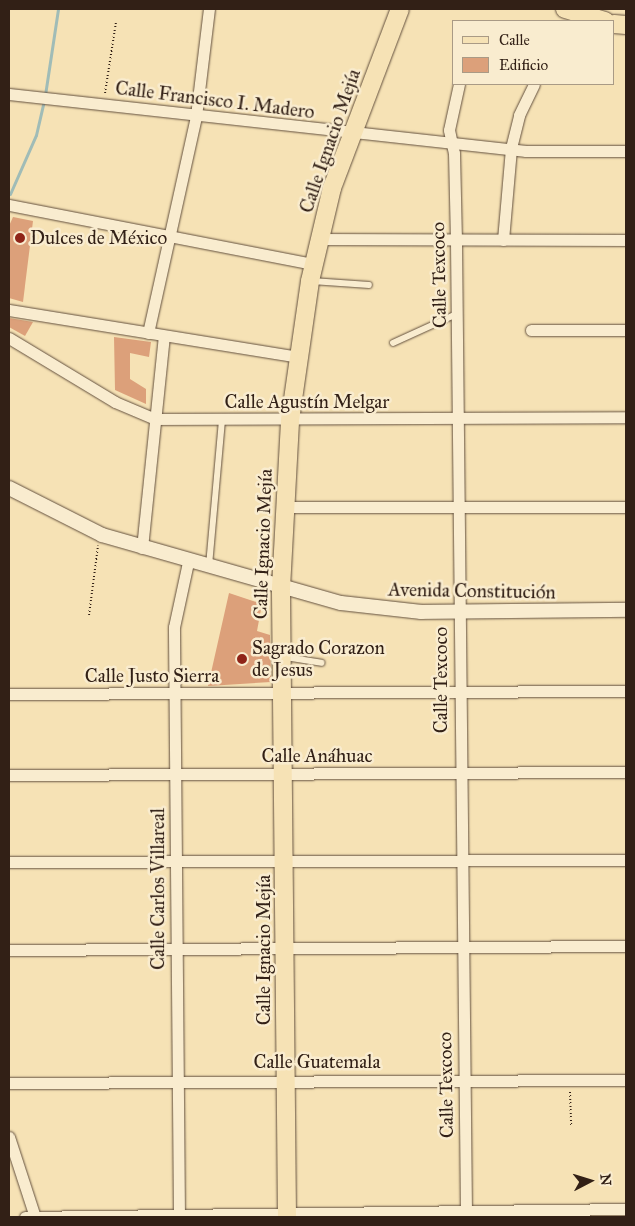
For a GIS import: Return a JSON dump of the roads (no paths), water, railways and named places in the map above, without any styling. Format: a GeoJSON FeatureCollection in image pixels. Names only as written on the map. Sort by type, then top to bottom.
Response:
{"type":"FeatureCollection","features":[{"type":"Feature","properties":{"kind":"main road","name":"Calle Ignacio Mejía"},"geometry":{"type":"LineString","coordinates":[[287,1214],[281,588],[290,420],[298,357],[312,273],[320,239],[351,133],[400,9]]}},
{"type":"Feature","properties":{"kind":"main road"},"geometry":{"type":"LineString","coordinates":[[565,9],[602,20]]}},
{"type":"Feature","properties":{"kind":"street"},"geometry":{"type":"LineString","coordinates":[[148,333],[196,116],[209,9]]}},
{"type":"Feature","properties":{"kind":"street","name":"Calle Texcoco"},"geometry":{"type":"LineString","coordinates":[[460,85],[449,130],[456,242],[458,693],[466,1214]]}},
{"type":"Feature","properties":{"kind":"street"},"geometry":{"type":"LineString","coordinates":[[503,240],[511,148],[519,115],[534,85]]}},
{"type":"Feature","properties":{"kind":"street","name":"Calle Francisco I. Madero"},"geometry":{"type":"LineString","coordinates":[[9,94],[351,133],[511,148],[626,151]]}},
{"type":"Feature","properties":{"kind":"street"},"geometry":{"type":"LineString","coordinates":[[9,205],[168,236],[312,273]]}},
{"type":"Feature","properties":{"kind":"street"},"geometry":{"type":"LineString","coordinates":[[320,239],[456,242],[626,240]]}},
{"type":"Feature","properties":{"kind":"street"},"geometry":{"type":"LineString","coordinates":[[9,310],[298,357]]}},
{"type":"Feature","properties":{"kind":"street"},"geometry":{"type":"LineString","coordinates":[[531,330],[626,330]]}},
{"type":"Feature","properties":{"kind":"street"},"geometry":{"type":"LineString","coordinates":[[142,548],[164,336]]}},
{"type":"Feature","properties":{"kind":"street","name":"Calle Agustín Melgar"},"geometry":{"type":"LineString","coordinates":[[9,338],[115,402],[155,419],[290,420],[626,417]]}},
{"type":"Feature","properties":{"kind":"street","name":"Avenida Constitución"},"geometry":{"type":"LineString","coordinates":[[9,488],[102,535],[281,588],[374,608],[458,612],[626,610]]}},
{"type":"Feature","properties":{"kind":"street"},"geometry":{"type":"LineString","coordinates":[[284,507],[626,507]]}},
{"type":"Feature","properties":{"kind":"street","name":"Calle Carlos Villareal"},"geometry":{"type":"LineString","coordinates":[[179,1215],[174,693],[176,606],[188,562]]}},
{"type":"Feature","properties":{"kind":"street","name":"Calle Justo Sierra"},"geometry":{"type":"LineString","coordinates":[[9,694],[626,691]]}},
{"type":"Feature","properties":{"kind":"street","name":"Calle Anáhuac"},"geometry":{"type":"LineString","coordinates":[[9,775],[626,772]]}},
{"type":"Feature","properties":{"kind":"street"},"geometry":{"type":"LineString","coordinates":[[9,862],[284,859],[626,860]]}},
{"type":"Feature","properties":{"kind":"street"},"geometry":{"type":"LineString","coordinates":[[9,950],[626,946]]}},
{"type":"Feature","properties":{"kind":"street","name":"Calle Guatemala"},"geometry":{"type":"LineString","coordinates":[[9,1083],[464,1078],[626,1080]]}},
{"type":"Feature","properties":{"kind":"street"},"geometry":{"type":"LineString","coordinates":[[9,1137],[35,1217]]}},
{"type":"Feature","properties":{"kind":"street"},"geometry":{"type":"LineString","coordinates":[[25,1217],[466,1214],[626,1210]]}},
{"type":"Feature","properties":{"kind":"lane"},"geometry":{"type":"LineString","coordinates":[[312,273],[370,285]]}},
{"type":"Feature","properties":{"kind":"lane"},"geometry":{"type":"LineString","coordinates":[[393,343],[457,314]]}},
{"type":"Feature","properties":{"kind":"lane"},"geometry":{"type":"LineString","coordinates":[[209,568],[222,420]]}},
{"type":"Feature","properties":{"kind":"lane"},"geometry":{"type":"LineString","coordinates":[[282,657],[322,663]]}},
{"type":"Feature","properties":{"kind":"waterway"},"geometry":{"type":"LineString","coordinates":[[45,95],[58,9]]}},
{"type":"Feature","properties":{"kind":"waterway"},"geometry":{"type":"LineString","coordinates":[[10,194],[36,135],[44,101]]}},
{"type":"Feature","properties":{"kind":"place","name":"Dulces de México"},"geometry":{"type":"Point","coordinates":[20,238]}},
{"type":"Feature","properties":{"kind":"place","name":"Sagrado Corazon de Jesus"},"geometry":{"type":"Point","coordinates":[242,659]}}]}
